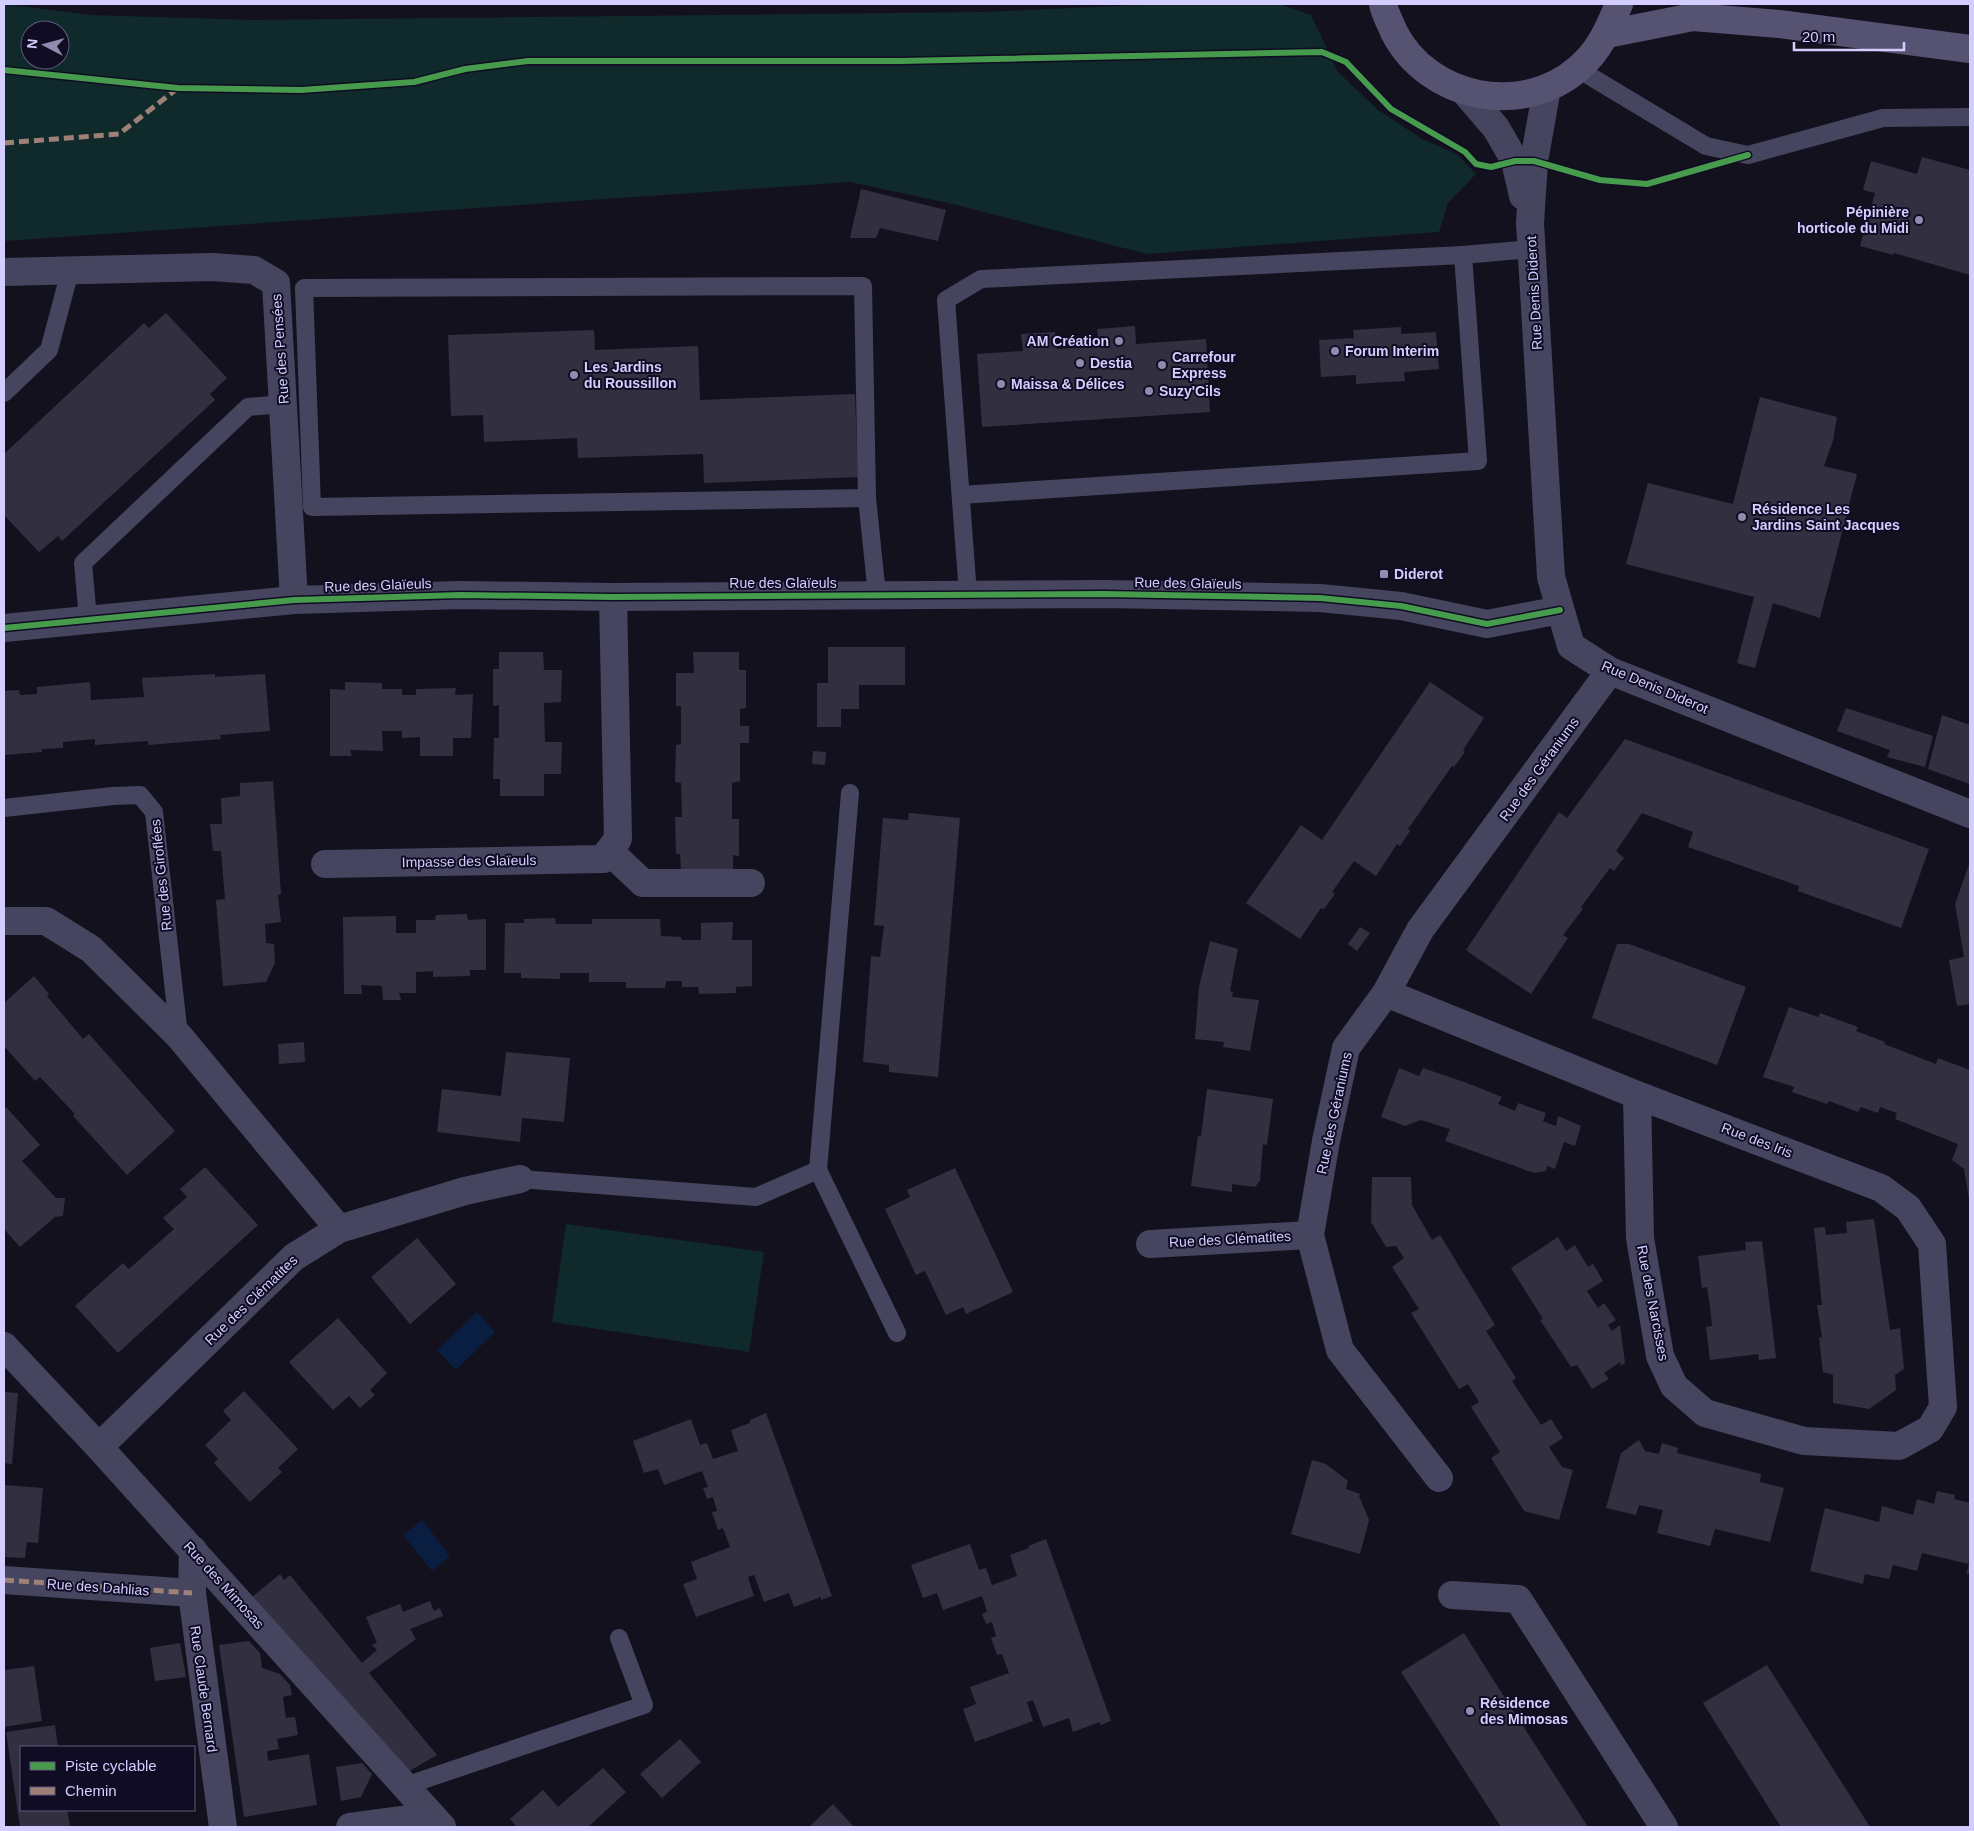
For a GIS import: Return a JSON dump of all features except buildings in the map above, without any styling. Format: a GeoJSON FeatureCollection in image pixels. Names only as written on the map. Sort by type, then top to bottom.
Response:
{"type":"FeatureCollection","features":[{"type":"Feature","properties":{"kind":"main road"},"geometry":{"type":"LineString","coordinates":[[1375,6],[1402,47],[1430,75],[1465,92],[1507,97],[1547,88],[1578,69],[1594,53],[1607,34],[1619,4]]}},
{"type":"Feature","properties":{"kind":"main road"},"geometry":{"type":"LineString","coordinates":[[1607,34],[1693,18],[1779,24],[1970,49]]}},
{"type":"Feature","properties":{"kind":"street","name":"Rue Denis Diderot"},"geometry":{"type":"LineString","coordinates":[[1547,88],[1534,161],[1530,236],[1551,576],[1571,646],[1610,672],[1970,814]]}},
{"type":"Feature","properties":{"kind":"street","name":"Rue Denis Diderot"},"geometry":{"type":"LineString","coordinates":[[1465,92],[1496,128],[1515,161],[1530,236]]}},
{"type":"Feature","properties":{"kind":"street","name":"Rue des Pensées"},"geometry":{"type":"LineString","coordinates":[[4,272],[212,267],[254,270],[276,283],[294,600]]}},
{"type":"Feature","properties":{"kind":"street","name":"Rue des Glaïeuls"},"geometry":{"type":"LineString","coordinates":[[4,628],[294,600],[461,595],[613,597],[1104,594],[1320,598],[1401,606],[1487,624],[1560,610]]}},
{"type":"Feature","properties":{"kind":"street"},"geometry":{"type":"LineString","coordinates":[[613,597],[618,839],[609,851],[643,883],[751,883]]}},
{"type":"Feature","properties":{"kind":"street","name":"Rue des Géraniums"},"geometry":{"type":"LineString","coordinates":[[1439,1478],[1340,1350],[1310,1235],[1326,1141],[1346,1048],[1386,993],[1420,930],[1610,672]]}},
{"type":"Feature","properties":{"kind":"street","name":"Impasse des Glaïeuls"},"geometry":{"type":"LineString","coordinates":[[325,864],[603,859],[609,851]]}},
{"type":"Feature","properties":{"kind":"street"},"geometry":{"type":"LineString","coordinates":[[4,921],[46,921],[91,949],[179,1036],[339,1229]]}},
{"type":"Feature","properties":{"kind":"street","name":"Rue des Iris"},"geometry":{"type":"LineString","coordinates":[[1386,993],[1638,1095],[1881,1188],[1908,1208],[1932,1244],[1943,1407],[1930,1429]]}},
{"type":"Feature","properties":{"kind":"street","name":"Rue des Narcisses"},"geometry":{"type":"LineString","coordinates":[[1638,1095],[1640,1238],[1660,1356],[1674,1386],[1705,1413],[1804,1441],[1899,1446],[1930,1429]]}},
{"type":"Feature","properties":{"kind":"street","name":"Rue des Clématites"},"geometry":{"type":"LineString","coordinates":[[99,1447],[294,1256],[339,1229],[465,1191],[520,1179]]}},
{"type":"Feature","properties":{"kind":"street","name":"Rue des Clématites"},"geometry":{"type":"LineString","coordinates":[[1150,1244],[1310,1235]]}},
{"type":"Feature","properties":{"kind":"street","name":"Rue des Mimosas"},"geometry":{"type":"LineString","coordinates":[[4,1346],[193,1550],[437,1822]]}},
{"type":"Feature","properties":{"kind":"street","name":"Rue Claude Bernard"},"geometry":{"type":"LineString","coordinates":[[193,1550],[192,1594],[223,1827]]}},
{"type":"Feature","properties":{"kind":"street","name":"Rue des Dahlias"},"geometry":{"type":"LineString","coordinates":[[4,1580],[192,1594]]}},
{"type":"Feature","properties":{"kind":"street"},"geometry":{"type":"LineString","coordinates":[[1452,1595],[1518,1599],[1664,1827]]}},
{"type":"Feature","properties":{"kind":"street"},"geometry":{"type":"LineString","coordinates":[[350,1827],[437,1822]]}},
{"type":"Feature","properties":{"kind":"lane"},"geometry":{"type":"LineString","coordinates":[[1578,69],[1706,146],[1748,156],[1883,118],[1970,117]]}},
{"type":"Feature","properties":{"kind":"lane"},"geometry":{"type":"LineString","coordinates":[[968,594],[946,300],[981,280],[1463,254],[1530,236]]}},
{"type":"Feature","properties":{"kind":"lane"},"geometry":{"type":"LineString","coordinates":[[961,495],[1478,461],[1463,254]]}},
{"type":"Feature","properties":{"kind":"lane"},"geometry":{"type":"LineString","coordinates":[[4,393],[49,350],[70,271]]}},
{"type":"Feature","properties":{"kind":"lane"},"geometry":{"type":"LineString","coordinates":[[867,498],[312,508],[304,288],[862,286],[867,498],[877,595]]}},
{"type":"Feature","properties":{"kind":"lane"},"geometry":{"type":"LineString","coordinates":[[88,619],[84,563],[248,407],[284,404]]}},
{"type":"Feature","properties":{"kind":"lane"},"geometry":{"type":"LineString","coordinates":[[850,793],[818,1170],[897,1333]]}},
{"type":"Feature","properties":{"kind":"lane","name":"Rue des Giroflées"},"geometry":{"type":"LineString","coordinates":[[4,808],[113,796],[140,795],[154,812],[179,1036]]}},
{"type":"Feature","properties":{"kind":"lane"},"geometry":{"type":"LineString","coordinates":[[520,1179],[756,1197],[818,1170]]}},
{"type":"Feature","properties":{"kind":"lane"},"geometry":{"type":"LineString","coordinates":[[406,1786],[644,1705],[618,1638]]}},
{"type":"Feature","properties":{"kind":"green space"},"geometry":{"type":"Polygon","coordinates":[[[4,4],[90,15],[253,20],[982,12],[1164,4],[1279,4],[1311,15],[1338,72],[1377,109],[1422,139],[1457,154],[1476,174],[1448,203],[1439,232],[1147,254],[953,204],[850,182],[4,241],[4,4]]]}},
{"type":"Feature","properties":{"kind":"green space"},"geometry":{"type":"Polygon","coordinates":[[[566,1224],[764,1252],[749,1352],[552,1322],[566,1224]]]}},
{"type":"Feature","properties":{"kind":"water"},"geometry":{"type":"Polygon","coordinates":[[[477,1312],[495,1332],[456,1370],[437,1350],[477,1312]]]}},
{"type":"Feature","properties":{"kind":"water"},"geometry":{"type":"Polygon","coordinates":[[[422,1520],[450,1556],[432,1571],[403,1535],[422,1520]]]}},
{"type":"Feature","properties":{"kind":"marked path"},"geometry":{"type":"LineString","coordinates":[[4,143],[119,134],[178,88]]}},
{"type":"Feature","properties":{"kind":"marked path"},"geometry":{"type":"LineString","coordinates":[[4,1580],[192,1593]]}},
{"type":"Feature","properties":{"kind":"cycle path"},"geometry":{"type":"LineString","coordinates":[[4,70],[178,88],[301,90],[414,82],[465,69],[528,61],[901,61],[1322,52],[1346,62],[1391,109],[1465,152],[1476,164],[1491,167],[1515,161],[1534,161],[1600,180],[1647,184],[1748,155]]}},
{"type":"Feature","properties":{"kind":"cycle path"},"geometry":{"type":"LineString","coordinates":[[4,628],[294,600],[461,595],[613,597],[1104,594],[1320,598],[1401,606],[1487,624],[1560,610]]}},
{"type":"Feature","properties":{"kind":"place","name":"Pépinière horticole du Midi"},"geometry":{"type":"Point","coordinates":[1919,220]}},
{"type":"Feature","properties":{"kind":"place","name":"AM Création"},"geometry":{"type":"Point","coordinates":[1119,341]}},
{"type":"Feature","properties":{"kind":"place","name":"Forum Interim"},"geometry":{"type":"Point","coordinates":[1335,351]}},
{"type":"Feature","properties":{"kind":"place","name":"Destia"},"geometry":{"type":"Point","coordinates":[1080,363]}},
{"type":"Feature","properties":{"kind":"place","name":"Carrefour Express"},"geometry":{"type":"Point","coordinates":[1162,365]}},
{"type":"Feature","properties":{"kind":"place","name":"Les Jardins du Roussillon"},"geometry":{"type":"Point","coordinates":[574,375]}},
{"type":"Feature","properties":{"kind":"place","name":"Maissa & Délices"},"geometry":{"type":"Point","coordinates":[1001,384]}},
{"type":"Feature","properties":{"kind":"place","name":"Suzy'Cils"},"geometry":{"type":"Point","coordinates":[1149,391]}},
{"type":"Feature","properties":{"kind":"place","name":"Résidence Les Jardins Saint Jacques"},"geometry":{"type":"Point","coordinates":[1742,517]}},
{"type":"Feature","properties":{"kind":"place","name":"Diderot"},"geometry":{"type":"Point","coordinates":[1384,574]}},
{"type":"Feature","properties":{"kind":"place","name":"Résidence des Mimosas"},"geometry":{"type":"Point","coordinates":[1470,1711]}}]}
